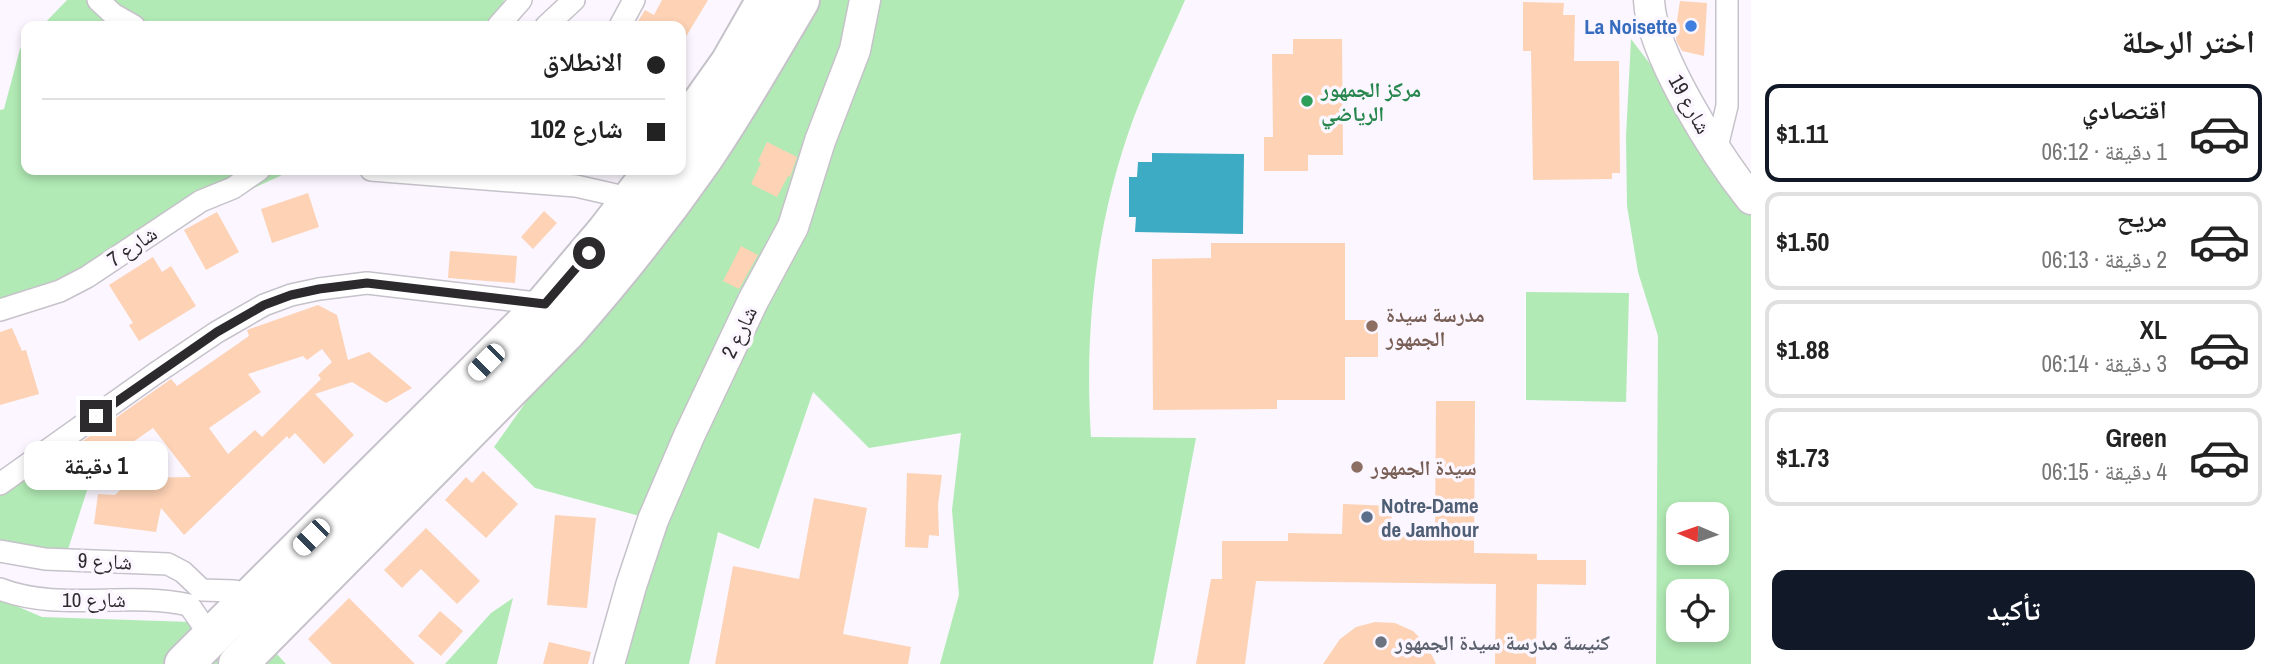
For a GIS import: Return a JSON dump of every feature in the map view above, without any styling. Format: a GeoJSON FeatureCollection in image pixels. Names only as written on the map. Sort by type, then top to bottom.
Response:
{"type":"FeatureCollection","features":[{"type":"Feature","properties":{"kind":"highway"},"geometry":{"type":"LineString","coordinates":[[730,64],[731,24],[740,0]]}},
{"type":"Feature","properties":{"kind":"highway"},"geometry":{"type":"LineString","coordinates":[[686,125],[730,64],[766,0]]}},
{"type":"Feature","properties":{"kind":"highway"},"geometry":{"type":"LineString","coordinates":[[238,664],[593,302],[696,169],[800,0]]}},
{"type":"Feature","properties":{"kind":"highway"},"geometry":{"type":"LineString","coordinates":[[184,664],[545,304],[643,184]]}},
{"type":"Feature","properties":{"kind":"street"},"geometry":{"type":"LineString","coordinates":[[97,0],[125,21]]}},
{"type":"Feature","properties":{"kind":"street"},"geometry":{"type":"LineString","coordinates":[[502,21],[521,0]]}},
{"type":"Feature","properties":{"kind":"street"},"geometry":{"type":"LineString","coordinates":[[551,21],[574,0]]}},
{"type":"Feature","properties":{"kind":"street"},"geometry":{"type":"LineString","coordinates":[[623,21],[634,0]]}},
{"type":"Feature","properties":{"kind":"street","name":"شارع 2"},"geometry":{"type":"LineString","coordinates":[[609,664],[653,520],[689,436],[753,302],[793,227],[820,141],[855,50],[865,0]]}},
{"type":"Feature","properties":{"kind":"street","name":"شارع 19"},"geometry":{"type":"LineString","coordinates":[[1649,0],[1660,49],[1716,150],[1748,189]]}},
{"type":"Feature","properties":{"kind":"street"},"geometry":{"type":"LineString","coordinates":[[1716,150],[1727,106],[1727,0]]}},
{"type":"Feature","properties":{"kind":"street","name":"شارع 7"},"geometry":{"type":"LineString","coordinates":[[0,310],[40,299],[87,278],[201,201],[233,188],[252,175]]}},
{"type":"Feature","properties":{"kind":"street"},"geometry":{"type":"LineString","coordinates":[[431,175],[576,187],[643,184]]}},
{"type":"Feature","properties":{"kind":"street"},"geometry":{"type":"LineString","coordinates":[[0,484],[217,332],[264,305],[291,295],[367,283],[545,304]]}},
{"type":"Feature","properties":{"kind":"street","name":"شارع 9"},"geometry":{"type":"LineString","coordinates":[[0,551],[45,559],[169,564],[183,572],[211,637]]}},
{"type":"Feature","properties":{"kind":"street","name":"شارع 10"},"geometry":{"type":"LineString","coordinates":[[0,589],[26,597],[51,599],[195,597],[234,591],[252,595]]}},
{"type":"Feature","properties":{"kind":"green space"},"geometry":{"type":"Polygon","coordinates":[[[67,0],[504,0],[499,21],[47,21],[67,0]]]}},
{"type":"Feature","properties":{"kind":"green space"},"geometry":{"type":"Polygon","coordinates":[[[795,0],[1185,0],[1134,117],[1110,195],[1096,275],[1089,356],[1091,437],[1196,438],[1153,664],[940,664],[959,595],[952,510],[961,433],[869,448],[813,392],[759,549],[718,532],[689,664],[618,664],[651,519],[535,488],[494,447],[705,150],[795,0]]]}},
{"type":"Feature","properties":{"kind":"green space"},"geometry":{"type":"Polygon","coordinates":[[[1631,39],[1751,196],[1751,664],[1656,664],[1658,336],[1638,272],[1627,206],[1626,137],[1631,39]]]}},
{"type":"Feature","properties":{"kind":"green space"},"geometry":{"type":"Polygon","coordinates":[[[20,49],[21,175],[282,175],[0,306],[0,110],[4,109],[20,49]]]}},
{"type":"Feature","properties":{"kind":"green space"},"geometry":{"type":"Polygon","coordinates":[[[1526,292],[1629,293],[1626,402],[1526,400],[1526,292]]]}},
{"type":"Feature","properties":{"kind":"green space"},"geometry":{"type":"Polygon","coordinates":[[[64,446],[89,484],[65,559],[0,542],[0,485],[64,446]]]}},
{"type":"Feature","properties":{"kind":"green space"},"geometry":{"type":"Polygon","coordinates":[[[513,598],[497,664],[445,664],[491,613],[513,598]]]}},
{"type":"Feature","properties":{"kind":"green space"},"geometry":{"type":"Polygon","coordinates":[[[0,599],[42,617],[250,624],[286,664],[0,664],[0,599]]]}},
{"type":"Feature","properties":{"kind":"water"},"geometry":{"type":"Polygon","coordinates":[[[1152,153],[1244,154],[1243,234],[1135,232],[1136,217],[1129,217],[1129,177],[1137,177],[1138,162],[1152,162],[1152,153]]]}},
{"type":"Feature","properties":{"kind":"building"},"geometry":{"type":"Polygon","coordinates":[[[662,0],[708,0],[686,37],[686,21],[638,21],[645,10],[654,15],[662,0]]]}},
{"type":"Feature","properties":{"kind":"building","name":"La Noisette"},"geometry":{"type":"Polygon","coordinates":[[[1680,1],[1707,3],[1704,56],[1682,51],[1677,42],[1675,34],[1680,1]]]}},
{"type":"Feature","properties":{"kind":"building"},"geometry":{"type":"Polygon","coordinates":[[[1523,2],[1564,3],[1563,15],[1575,15],[1574,61],[1619,61],[1620,173],[1612,173],[1612,179],[1533,180],[1531,51],[1523,51],[1523,2]]]}},
{"type":"Feature","properties":{"kind":"building","name":"مركز الجمهور الرياضي"},"geometry":{"type":"Polygon","coordinates":[[[1293,39],[1342,39],[1343,155],[1308,155],[1308,171],[1264,171],[1264,137],[1273,137],[1272,54],[1293,54],[1293,39]]]}},
{"type":"Feature","properties":{"kind":"building"},"geometry":{"type":"Polygon","coordinates":[[[767,142],[797,157],[790,177],[788,176],[777,197],[751,184],[767,142]]]}},
{"type":"Feature","properties":{"kind":"building"},"geometry":{"type":"Polygon","coordinates":[[[308,193],[319,227],[272,243],[261,209],[308,193]]]}},
{"type":"Feature","properties":{"kind":"building"},"geometry":{"type":"Polygon","coordinates":[[[544,211],[557,223],[533,249],[521,237],[544,211]]]}},
{"type":"Feature","properties":{"kind":"building"},"geometry":{"type":"Polygon","coordinates":[[[217,212],[239,252],[206,270],[184,230],[217,212]]]}},
{"type":"Feature","properties":{"kind":"building"},"geometry":{"type":"Polygon","coordinates":[[[1211,243],[1345,243],[1345,320],[1378,320],[1378,357],[1345,357],[1345,400],[1277,400],[1277,409],[1153,410],[1152,259],[1211,258],[1211,243]]]}},
{"type":"Feature","properties":{"kind":"building"},"geometry":{"type":"Polygon","coordinates":[[[741,246],[758,255],[739,289],[723,281],[741,246]]]}},
{"type":"Feature","properties":{"kind":"building"},"geometry":{"type":"Polygon","coordinates":[[[450,251],[517,256],[515,283],[448,278],[450,251]]]}},
{"type":"Feature","properties":{"kind":"building"},"geometry":{"type":"Polygon","coordinates":[[[153,257],[162,272],[171,266],[196,306],[139,341],[129,325],[133,323],[109,285],[153,257]]]}},
{"type":"Feature","properties":{"kind":"building"},"geometry":{"type":"Polygon","coordinates":[[[318,305],[337,315],[348,360],[369,352],[412,388],[386,403],[352,382],[315,394],[354,435],[324,464],[295,433],[289,439],[287,436],[184,535],[161,508],[156,532],[94,524],[98,494],[115,495],[132,478],[191,477],[153,428],[87,474],[70,450],[171,379],[177,386],[249,336],[247,330],[318,305]],[[322,349],[307,360],[303,356],[248,374],[261,392],[209,428],[228,454],[255,430],[262,437],[321,379],[318,375],[332,362],[322,349]]]}},
{"type":"Feature","properties":{"kind":"building"},"geometry":{"type":"Polygon","coordinates":[[[12,328],[22,351],[26,350],[39,394],[0,405],[0,332],[12,328]]]}},
{"type":"Feature","properties":{"kind":"building"},"geometry":{"type":"Polygon","coordinates":[[[1436,401],[1475,401],[1474,553],[1537,554],[1537,560],[1586,560],[1586,585],[1537,584],[1536,664],[1495,664],[1496,584],[1256,581],[1245,664],[1196,664],[1211,579],[1222,579],[1222,541],[1288,541],[1288,533],[1342,534],[1343,504],[1392,506],[1391,535],[1435,535],[1436,401]]]}},
{"type":"Feature","properties":{"kind":"building"},"geometry":{"type":"Polygon","coordinates":[[[483,471],[518,504],[486,538],[445,500],[466,477],[472,483],[483,471]]]}},
{"type":"Feature","properties":{"kind":"building"},"geometry":{"type":"Polygon","coordinates":[[[907,473],[942,475],[938,505],[939,536],[929,535],[928,548],[905,547],[907,473]]]}},
{"type":"Feature","properties":{"kind":"building"},"geometry":{"type":"Polygon","coordinates":[[[814,498],[867,508],[843,634],[911,647],[908,664],[715,664],[733,566],[799,579],[814,498]]]}},
{"type":"Feature","properties":{"kind":"building"},"geometry":{"type":"Polygon","coordinates":[[[555,515],[596,518],[587,608],[547,605],[555,515]]]}},
{"type":"Feature","properties":{"kind":"building"},"geometry":{"type":"Polygon","coordinates":[[[426,528],[480,581],[457,604],[421,569],[402,588],[384,570],[426,528]]]}},
{"type":"Feature","properties":{"kind":"building"},"geometry":{"type":"Polygon","coordinates":[[[349,598],[415,664],[332,664],[308,639],[349,598]]]}},
{"type":"Feature","properties":{"kind":"building"},"geometry":{"type":"Polygon","coordinates":[[[440,611],[463,631],[441,656],[418,636],[440,611]]]}},
{"type":"Feature","properties":{"kind":"building","name":"كنيسة مدرسة سيدة الجمهور"},"geometry":{"type":"Polygon","coordinates":[[[1375,622],[1395,623],[1413,631],[1427,645],[1436,664],[1323,664],[1340,639],[1356,627],[1375,622]]]}},
{"type":"Feature","properties":{"kind":"building"},"geometry":{"type":"Polygon","coordinates":[[[549,642],[591,652],[588,664],[543,664],[549,642]]]}},
{"type":"Feature","properties":{"kind":"place","name":"La Noisette"},"geometry":{"type":"Point","coordinates":[1691,26]}},
{"type":"Feature","properties":{"kind":"place","name":"مركز الجمهور الرياضي"},"geometry":{"type":"Point","coordinates":[1307,101]}},
{"type":"Feature","properties":{"kind":"place","name":"مدرسة سيدة الجمهور"},"geometry":{"type":"Point","coordinates":[1372,326]}},
{"type":"Feature","properties":{"kind":"place","name":"سيدة الجمهور"},"geometry":{"type":"Point","coordinates":[1357,467]}},
{"type":"Feature","properties":{"kind":"place","name":"Notre-Dame de Jamhour"},"geometry":{"type":"Point","coordinates":[1367,517]}},
{"type":"Feature","properties":{"kind":"place","name":"كنيسة مدرسة سيدة الجمهور"},"geometry":{"type":"Point","coordinates":[1381,642]}},
{"type":"Feature","properties":{"kind":"route"},"geometry":{"type":"LineString","coordinates":[[96,416],[217,332],[264,305],[291,295],[367,283],[545,304],[589,253]]}}]}
